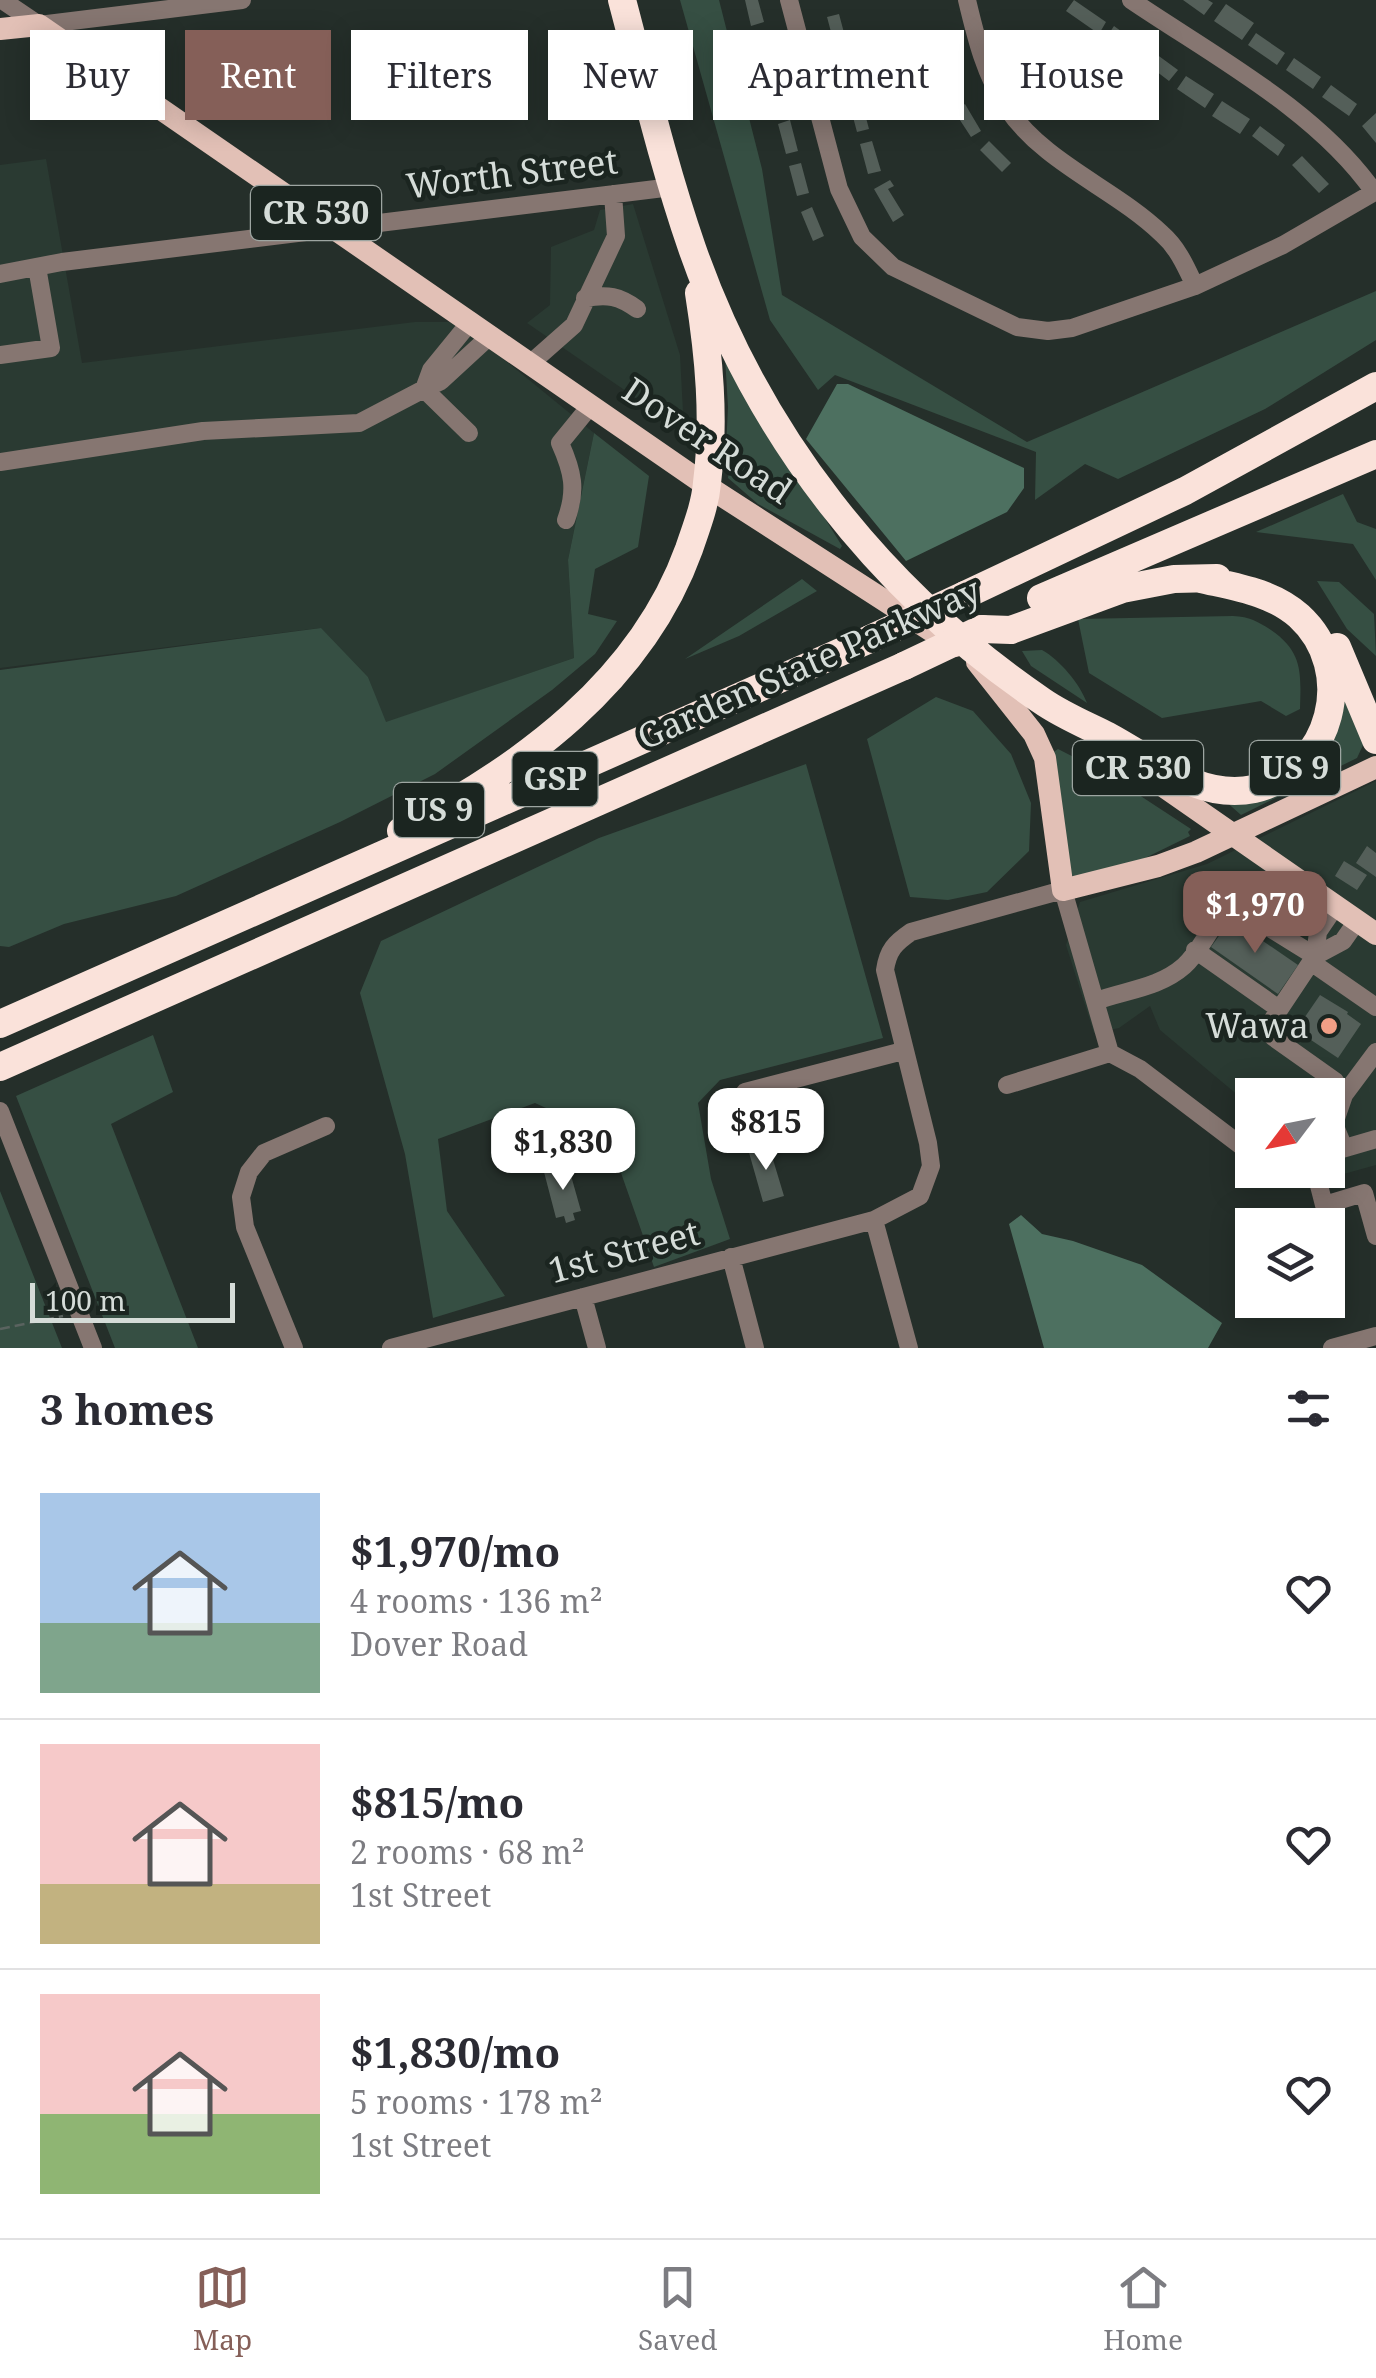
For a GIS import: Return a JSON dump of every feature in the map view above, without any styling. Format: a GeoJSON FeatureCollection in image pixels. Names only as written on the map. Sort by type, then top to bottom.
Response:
{"type":"FeatureCollection","features":[{"type":"Feature","properties":{"kind":"highway","name":"US 9"},"geometry":{"type":"LineString","coordinates":[[622,0],[693,252],[739,358],[804,471],[896,582],[1043,702],[1189,781],[1218,791],[1256,788],[1299,766],[1322,734],[1330,711],[1332,685],[1322,648],[1302,618],[1277,600],[1201,579],[1122,589],[1012,630],[982,630]]}},
{"type":"Feature","properties":{"kind":"highway","name":"US 9"},"geometry":{"type":"LineString","coordinates":[[239,917],[273,890],[385,839],[511,764],[578,711],[624,664],[656,619],[683,565],[707,486],[710,361],[693,252]]}},
{"type":"Feature","properties":{"kind":"highway","name":"Garden State Parkway"},"geometry":{"type":"LineString","coordinates":[[4,1022],[965,595],[1184,491],[1376,386]]}},
{"type":"Feature","properties":{"kind":"highway","name":"Garden State Parkway"},"geometry":{"type":"LineString","coordinates":[[12,1061],[904,666],[1038,599],[1376,454]]}},
{"type":"Feature","properties":{"kind":"highway"},"geometry":{"type":"LineString","coordinates":[[1201,579],[1236,577],[1259,581],[1288,592],[1307,606],[1342,659],[1376,740]]}},
{"type":"Feature","properties":{"kind":"main road"},"geometry":{"type":"LineString","coordinates":[[0,29],[39,24]]}},
{"type":"Feature","properties":{"kind":"main road","name":"Dover Road"},"geometry":{"type":"LineString","coordinates":[[39,24],[707,486],[1043,702],[1367,927]]}},
{"type":"Feature","properties":{"kind":"main road"},"geometry":{"type":"LineString","coordinates":[[974,659],[1034,734],[1045,758],[1063,890],[1158,866],[1376,767]]}},
{"type":"Feature","properties":{"kind":"street","name":"Dover Road"},"geometry":{"type":"LineString","coordinates":[[2,0],[39,24]]}},
{"type":"Feature","properties":{"kind":"street"},"geometry":{"type":"LineString","coordinates":[[39,24],[242,0]]}},
{"type":"Feature","properties":{"kind":"street"},"geometry":{"type":"LineString","coordinates":[[789,0],[848,212],[862,238],[893,268],[1032,331],[1072,328],[1195,286],[1284,246],[1375,191],[1352,161],[1320,130],[1131,0]]}},
{"type":"Feature","properties":{"kind":"street"},"geometry":{"type":"LineString","coordinates":[[967,0],[988,76],[1008,110],[1048,151],[1164,235],[1182,258],[1195,286]]}},
{"type":"Feature","properties":{"kind":"street","name":"Worth Street"},"geometry":{"type":"LineString","coordinates":[[0,274],[62,262],[672,187]]}},
{"type":"Feature","properties":{"kind":"street"},"geometry":{"type":"LineString","coordinates":[[531,363],[574,325],[616,236],[613,194]]}},
{"type":"Feature","properties":{"kind":"street"},"geometry":{"type":"LineString","coordinates":[[0,355],[51,348],[37,267]]}},
{"type":"Feature","properties":{"kind":"street"},"geometry":{"type":"LineString","coordinates":[[585,298],[608,294],[638,309]]}},
{"type":"Feature","properties":{"kind":"street"},"geometry":{"type":"LineString","coordinates":[[424,389],[431,370],[471,321]]}},
{"type":"Feature","properties":{"kind":"street"},"geometry":{"type":"LineString","coordinates":[[0,462],[203,430],[360,423],[441,381],[491,335]]}},
{"type":"Feature","properties":{"kind":"street"},"geometry":{"type":"LineString","coordinates":[[424,389],[468,433]]}},
{"type":"Feature","properties":{"kind":"street"},"geometry":{"type":"LineString","coordinates":[[566,520],[574,497],[573,473],[560,443],[591,405]]}},
{"type":"Feature","properties":{"kind":"street"},"geometry":{"type":"LineString","coordinates":[[1063,890],[1110,1053]]}},
{"type":"Feature","properties":{"kind":"street","name":"1st Street"},"geometry":{"type":"LineString","coordinates":[[392,1348],[438,1342],[583,1297],[874,1220],[920,1196],[929,1177],[928,1143],[885,970],[887,954],[911,932],[1063,890]]}},
{"type":"Feature","properties":{"kind":"street"},"geometry":{"type":"LineString","coordinates":[[1096,1001],[1154,985],[1185,965],[1221,914],[1234,906],[1376,1007]]}},
{"type":"Feature","properties":{"kind":"street"},"geometry":{"type":"LineString","coordinates":[[1329,1078],[1273,1037],[1271,1022],[1313,959],[1318,932],[1335,907]]}},
{"type":"Feature","properties":{"kind":"street"},"geometry":{"type":"LineString","coordinates":[[1313,959],[1367,927]]}},
{"type":"Feature","properties":{"kind":"street"},"geometry":{"type":"LineString","coordinates":[[1195,950],[1279,1009]]}},
{"type":"Feature","properties":{"kind":"street"},"geometry":{"type":"LineString","coordinates":[[745,1092],[904,1051]]}},
{"type":"Feature","properties":{"kind":"street"},"geometry":{"type":"LineString","coordinates":[[1345,1094],[1376,1052]]}},
{"type":"Feature","properties":{"kind":"street"},"geometry":{"type":"LineString","coordinates":[[1007,1085],[1110,1053],[1140,1069],[1235,1141]]}},
{"type":"Feature","properties":{"kind":"street"},"geometry":{"type":"LineString","coordinates":[[0,1111],[93,1348]]}},
{"type":"Feature","properties":{"kind":"street"},"geometry":{"type":"LineString","coordinates":[[294,1348],[245,1226],[240,1197],[264,1152],[326,1126]]}},
{"type":"Feature","properties":{"kind":"street"},"geometry":{"type":"LineString","coordinates":[[1345,1148],[1376,1139]]}},
{"type":"Feature","properties":{"kind":"street"},"geometry":{"type":"LineString","coordinates":[[1320,1188],[1324,1205],[1364,1193],[1376,1236]]}},
{"type":"Feature","properties":{"kind":"street"},"geometry":{"type":"LineString","coordinates":[[874,1220],[909,1348]]}},
{"type":"Feature","properties":{"kind":"street"},"geometry":{"type":"LineString","coordinates":[[730,1257],[755,1348]]}},
{"type":"Feature","properties":{"kind":"street"},"geometry":{"type":"LineString","coordinates":[[583,1297],[597,1348]]}},
{"type":"Feature","properties":{"kind":"street"},"geometry":{"type":"LineString","coordinates":[[1332,1348],[1376,1336]]}},
{"type":"Feature","properties":{"kind":"path"},"geometry":{"type":"LineString","coordinates":[[0,1330],[79,1312]]}},
{"type":"Feature","properties":{"kind":"shaded area"},"geometry":{"type":"Polygon","coordinates":[[[680,0],[719,0],[727,30],[713,30],[713,117],[693,46],[693,30],[688,30],[680,0]]]}},
{"type":"Feature","properties":{"kind":"shaded area"},"geometry":{"type":"Polygon","coordinates":[[[714,120],[750,120],[762,169],[782,295],[1027,442],[1376,291],[1376,340],[1265,409],[1118,479],[1085,464],[1035,500],[1036,452],[835,375],[818,390],[770,320],[714,120]]]}},
{"type":"Feature","properties":{"kind":"shaded area"},"geometry":{"type":"Polygon","coordinates":[[[46,159],[82,363],[415,322],[458,322],[594,433],[568,560],[574,658],[385,723],[368,677],[320,628],[0,668],[0,165],[46,159]]]}},
{"type":"Feature","properties":{"kind":"shaded area"},"geometry":{"type":"Polygon","coordinates":[[[633,204],[680,355],[684,431],[527,323],[550,305],[551,247],[594,230],[600,210],[633,204]]]}},
{"type":"Feature","properties":{"kind":"shaded area"},"geometry":{"type":"Polygon","coordinates":[[[725,357],[842,546],[840,549],[758,504],[728,478],[725,357]]]}},
{"type":"Feature","properties":{"kind":"shaded area"},"geometry":{"type":"Polygon","coordinates":[[[837,384],[848,384],[1024,468],[1024,488],[1007,512],[906,561],[806,439],[837,384]]]}},
{"type":"Feature","properties":{"kind":"shaded area"},"geometry":{"type":"Polygon","coordinates":[[[594,433],[649,476],[638,547],[595,569],[588,614],[617,621],[595,654],[435,774],[340,822],[176,896],[64,924],[9,947],[0,946],[0,670],[321,628],[368,677],[386,722],[574,658],[568,560],[594,433]]]}},
{"type":"Feature","properties":{"kind":"shaded area"},"geometry":{"type":"Polygon","coordinates":[[[1343,494],[1357,522],[1376,529],[1376,580],[1353,544],[1256,532],[1343,494]]]}},
{"type":"Feature","properties":{"kind":"shaded area"},"geometry":{"type":"Polygon","coordinates":[[[802,579],[817,591],[739,636],[685,659],[802,579]]]}},
{"type":"Feature","properties":{"kind":"shaded area"},"geometry":{"type":"Polygon","coordinates":[[[1317,581],[1339,582],[1374,614],[1376,656],[1347,629],[1317,581]]]}},
{"type":"Feature","properties":{"kind":"shaded area"},"geometry":{"type":"Polygon","coordinates":[[[1233,616],[1262,624],[1295,655],[1300,674],[1300,709],[1286,716],[1261,701],[1162,718],[1089,673],[1078,619],[1233,616]]]}},
{"type":"Feature","properties":{"kind":"shaded area"},"geometry":{"type":"Polygon","coordinates":[[[1042,650],[1069,673],[1087,703],[1031,666],[1022,651],[1042,650]]]}},
{"type":"Feature","properties":{"kind":"shaded area"},"geometry":{"type":"Polygon","coordinates":[[[1348,695],[1364,743],[1357,758],[1241,815],[1223,799],[1266,794],[1341,697],[1348,695]]]}},
{"type":"Feature","properties":{"kind":"shaded area"},"geometry":{"type":"Polygon","coordinates":[[[936,697],[973,711],[1011,754],[1031,803],[1029,851],[987,892],[948,900],[910,897],[867,739],[936,697]]]}},
{"type":"Feature","properties":{"kind":"shaded area"},"geometry":{"type":"Polygon","coordinates":[[[1058,749],[1107,774],[1191,829],[1190,836],[1139,861],[1075,880],[1069,870],[1052,753],[1058,749]]]}},
{"type":"Feature","properties":{"kind":"shaded area"},"geometry":{"type":"Polygon","coordinates":[[[806,764],[883,1038],[720,1080],[698,1103],[711,1179],[730,1239],[654,1267],[620,1170],[581,1124],[535,1103],[438,1139],[447,1211],[505,1296],[433,1318],[405,1154],[360,993],[381,941],[599,838],[806,764]]]}},
{"type":"Feature","properties":{"kind":"shaded area"},"geometry":{"type":"Polygon","coordinates":[[[1376,781],[1376,1165],[1345,1174],[1345,1078],[1235,1078],[1235,1093],[1160,1030],[1150,1006],[1119,1028],[1094,1033],[1066,945],[1080,902],[1207,864],[1376,781]]]}},
{"type":"Feature","properties":{"kind":"shaded area"},"geometry":{"type":"Polygon","coordinates":[[[153,1035],[173,1092],[111,1124],[198,1348],[115,1348],[16,1096],[153,1035]]]}},
{"type":"Feature","properties":{"kind":"shaded area"},"geometry":{"type":"Polygon","coordinates":[[[0,1191],[62,1348],[0,1348],[0,1191]]]}},
{"type":"Feature","properties":{"kind":"shaded area"},"geometry":{"type":"Polygon","coordinates":[[[1021,1215],[1042,1234],[1142,1265],[1222,1323],[1208,1348],[1044,1348],[1009,1224],[1021,1215]]]}},
{"type":"Feature","properties":{"kind":"building"},"geometry":{"type":"Polygon","coordinates":[[[745,0],[758,0],[764,22],[751,26],[745,0]]]}},
{"type":"Feature","properties":{"kind":"building"},"geometry":{"type":"Polygon","coordinates":[[[1074,0],[1106,22],[1101,30],[1093,30],[1066,11],[1074,0]]]}},
{"type":"Feature","properties":{"kind":"building"},"geometry":{"type":"Polygon","coordinates":[[[1183,0],[1208,0],[1213,3],[1204,15],[1183,0]]]}},
{"type":"Feature","properties":{"kind":"building"},"geometry":{"type":"Polygon","coordinates":[[[1226,4],[1254,23],[1242,40],[1214,21],[1226,4]]]}},
{"type":"Feature","properties":{"kind":"building"},"geometry":{"type":"Polygon","coordinates":[[[839,14],[843,30],[830,30],[827,17],[839,14]]]}},
{"type":"Feature","properties":{"kind":"building"},"geometry":{"type":"Polygon","coordinates":[[[1256,33],[1285,53],[1277,65],[1248,45],[1256,33]]]}},
{"type":"Feature","properties":{"kind":"building"},"geometry":{"type":"Polygon","coordinates":[[[1159,56],[1178,70],[1169,81],[1159,73],[1159,56]]]}},
{"type":"Feature","properties":{"kind":"building"},"geometry":{"type":"Polygon","coordinates":[[[1294,58],[1321,77],[1313,89],[1286,70],[1294,58]]]}},
{"type":"Feature","properties":{"kind":"building"},"geometry":{"type":"Polygon","coordinates":[[[1186,76],[1214,94],[1205,108],[1177,89],[1186,76]]]}},
{"type":"Feature","properties":{"kind":"building"},"geometry":{"type":"Polygon","coordinates":[[[1331,85],[1357,104],[1349,116],[1322,97],[1331,85]]]}},
{"type":"Feature","properties":{"kind":"building"},"geometry":{"type":"Polygon","coordinates":[[[1222,101],[1250,119],[1240,134],[1212,116],[1222,101]]]}},
{"type":"Feature","properties":{"kind":"building"},"geometry":{"type":"Polygon","coordinates":[[[964,105],[981,131],[971,137],[960,120],[964,120],[964,105]]]}},
{"type":"Feature","properties":{"kind":"building"},"geometry":{"type":"Polygon","coordinates":[[[1376,113],[1376,143],[1362,126],[1376,113]]]}},
{"type":"Feature","properties":{"kind":"building"},"geometry":{"type":"Polygon","coordinates":[[[790,120],[798,151],[786,154],[778,124],[790,120]]]}},
{"type":"Feature","properties":{"kind":"building"},"geometry":{"type":"Polygon","coordinates":[[[854,120],[867,120],[869,129],[857,132],[854,120]]]}},
{"type":"Feature","properties":{"kind":"building"},"geometry":{"type":"Polygon","coordinates":[[[1260,126],[1285,145],[1278,156],[1252,136],[1260,126]]]}},
{"type":"Feature","properties":{"kind":"building"},"geometry":{"type":"Polygon","coordinates":[[[872,141],[881,171],[868,174],[860,144],[872,141]]]}},
{"type":"Feature","properties":{"kind":"building"},"geometry":{"type":"Polygon","coordinates":[[[989,141],[1011,163],[1002,172],[980,150],[989,141]]]}},
{"type":"Feature","properties":{"kind":"building"},"geometry":{"type":"Polygon","coordinates":[[[1302,156],[1329,184],[1319,193],[1292,165],[1302,156]]]}},
{"type":"Feature","properties":{"kind":"building"},"geometry":{"type":"Polygon","coordinates":[[[801,163],[809,193],[797,196],[789,166],[801,163]]]}},
{"type":"Feature","properties":{"kind":"building"},"geometry":{"type":"Polygon","coordinates":[[[890,180],[894,186],[888,189],[904,215],[893,222],[874,189],[890,180]]]}},
{"type":"Feature","properties":{"kind":"building"},"geometry":{"type":"Polygon","coordinates":[[[812,207],[824,236],[813,241],[801,212],[812,207]]]}},
{"type":"Feature","properties":{"kind":"building"},"geometry":{"type":"Polygon","coordinates":[[[1367,846],[1376,853],[1376,877],[1356,863],[1367,846]]]}},
{"type":"Feature","properties":{"kind":"building"},"geometry":{"type":"Polygon","coordinates":[[[1344,861],[1367,875],[1357,890],[1335,876],[1344,861]]]}},
{"type":"Feature","properties":{"kind":"building","name":"Wawa"},"geometry":{"type":"Polygon","coordinates":[[[1231,919],[1298,965],[1278,994],[1211,947],[1231,919]]]}},
{"type":"Feature","properties":{"kind":"building","name":"Wawa"},"geometry":{"type":"Polygon","coordinates":[[[1320,995],[1361,1024],[1338,1058],[1296,1030],[1320,995]]]}},
{"type":"Feature","properties":{"kind":"building"},"geometry":{"type":"Polygon","coordinates":[[[768,1143],[784,1196],[763,1202],[748,1149],[768,1143]]]}},
{"type":"Feature","properties":{"kind":"building"},"geometry":{"type":"Polygon","coordinates":[[[568,1165],[581,1211],[573,1213],[575,1220],[566,1223],[564,1216],[556,1218],[544,1172],[568,1165]]]}},
{"type":"Feature","properties":{"kind":"place","name":"Wawa"},"geometry":{"type":"Point","coordinates":[1329,1026]}}]}
